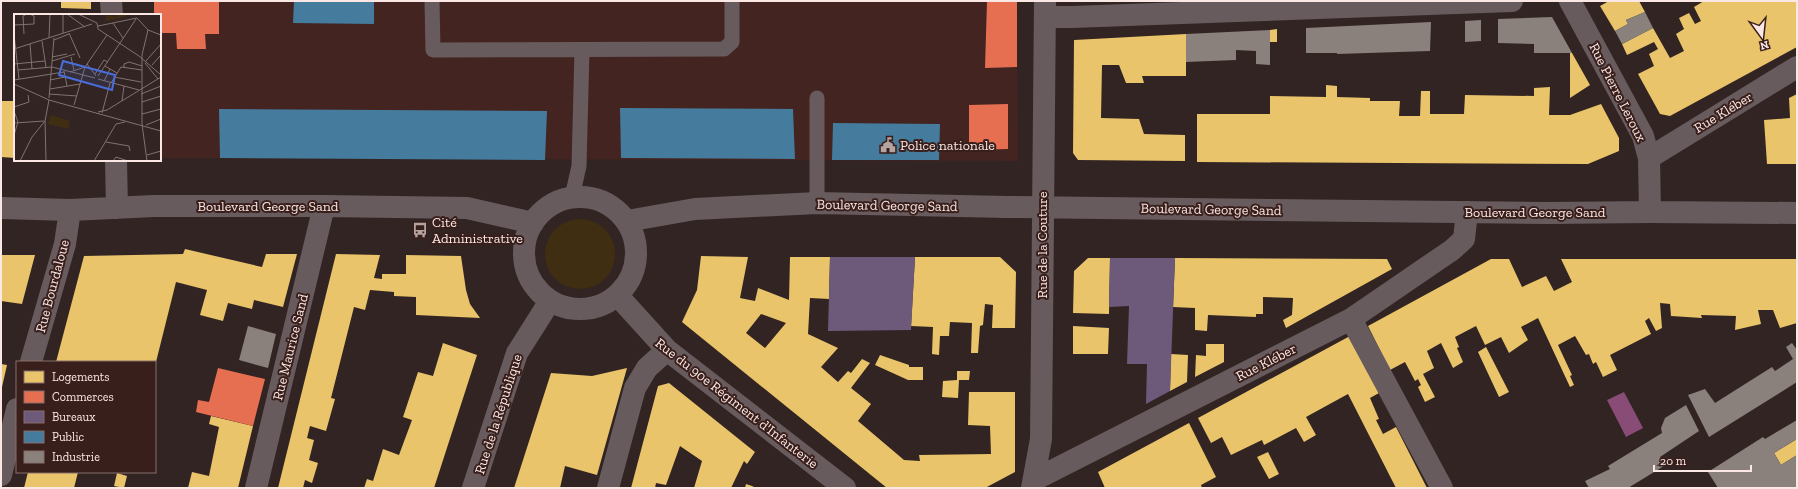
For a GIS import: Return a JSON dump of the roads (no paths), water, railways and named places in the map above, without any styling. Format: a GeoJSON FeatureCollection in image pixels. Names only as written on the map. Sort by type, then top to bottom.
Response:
{"type":"FeatureCollection","features":[{"type":"Feature","properties":{"kind":"street"},"geometry":{"type":"LineString","coordinates":[[112,1],[112,14]]}},
{"type":"Feature","properties":{"kind":"street"},"geometry":{"type":"LineString","coordinates":[[1045,9],[1072,17],[1512,1]]}},
{"type":"Feature","properties":{"kind":"street","name":"Rue Pierre Leroux"},"geometry":{"type":"LineString","coordinates":[[1570,1],[1644,136],[1649,158],[1650,212]]}},
{"type":"Feature","properties":{"kind":"street","name":"Rue de la Couture"},"geometry":{"type":"LineString","coordinates":[[1033,484],[1041,439],[1045,9]]}},
{"type":"Feature","properties":{"kind":"street","name":"Rue Kléber"},"geometry":{"type":"LineString","coordinates":[[1649,158],[1797,67]]}},
{"type":"Feature","properties":{"kind":"street"},"geometry":{"type":"LineString","coordinates":[[116,161],[117,208]]}},
{"type":"Feature","properties":{"kind":"street"},"geometry":{"type":"LineString","coordinates":[[572,197],[588,198],[603,201],[616,210],[627,221],[634,236],[636,252],[635,268],[628,283],[618,296],[602,305],[585,309],[567,308],[550,301],[537,290],[528,274],[524,256],[526,238],[533,223],[543,210],[557,202],[572,197]]}},
{"type":"Feature","properties":{"kind":"street","name":"Boulevard George Sand"},"geometry":{"type":"LineString","coordinates":[[627,221],[695,209],[817,203],[1547,213],[1797,212]]}},
{"type":"Feature","properties":{"kind":"street","name":"Boulevard George Sand"},"geometry":{"type":"LineString","coordinates":[[1,208],[70,210],[154,206],[324,206],[467,208],[533,223]]}},
{"type":"Feature","properties":{"kind":"street","name":"Rue Maurice Sand"},"geometry":{"type":"LineString","coordinates":[[256,488],[324,206]]}},
{"type":"Feature","properties":{"kind":"street","name":"Rue Bourdaloue"},"geometry":{"type":"LineString","coordinates":[[31,361],[65,244],[70,210]]}},
{"type":"Feature","properties":{"kind":"street","name":"Rue Kléber"},"geometry":{"type":"LineString","coordinates":[[1033,484],[1351,318],[1452,250],[1460,243],[1464,239],[1467,212]]}},
{"type":"Feature","properties":{"kind":"street","name":"Rue du 90e Régiment d'Infanterie"},"geometry":{"type":"LineString","coordinates":[[618,296],[667,350],[845,488]]}},
{"type":"Feature","properties":{"kind":"street","name":"Rue de la République"},"geometry":{"type":"LineString","coordinates":[[473,488],[517,353],[550,301]]}},
{"type":"Feature","properties":{"kind":"street"},"geometry":{"type":"LineString","coordinates":[[1351,318],[1442,488]]}},
{"type":"Feature","properties":{"kind":"street"},"geometry":{"type":"LineString","coordinates":[[608,488],[635,388],[647,368],[667,350]]}},
{"type":"Feature","properties":{"kind":"street"},"geometry":{"type":"LineString","coordinates":[[1,475],[11,414]]}},
{"type":"Feature","properties":{"kind":"lane"},"geometry":{"type":"LineString","coordinates":[[432,1],[433,50],[724,49],[732,42],[732,1]]}},
{"type":"Feature","properties":{"kind":"lane"},"geometry":{"type":"LineString","coordinates":[[572,197],[579,166],[582,50]]}},
{"type":"Feature","properties":{"kind":"lane"},"geometry":{"type":"LineString","coordinates":[[817,98],[817,203]]}},
{"type":"Feature","properties":{"kind":"place","name":"Police nationale"},"geometry":{"type":"Point","coordinates":[888,145]}},
{"type":"Feature","properties":{"kind":"place","name":"Cité Administrative"},"geometry":{"type":"Point","coordinates":[420,230]}}]}
